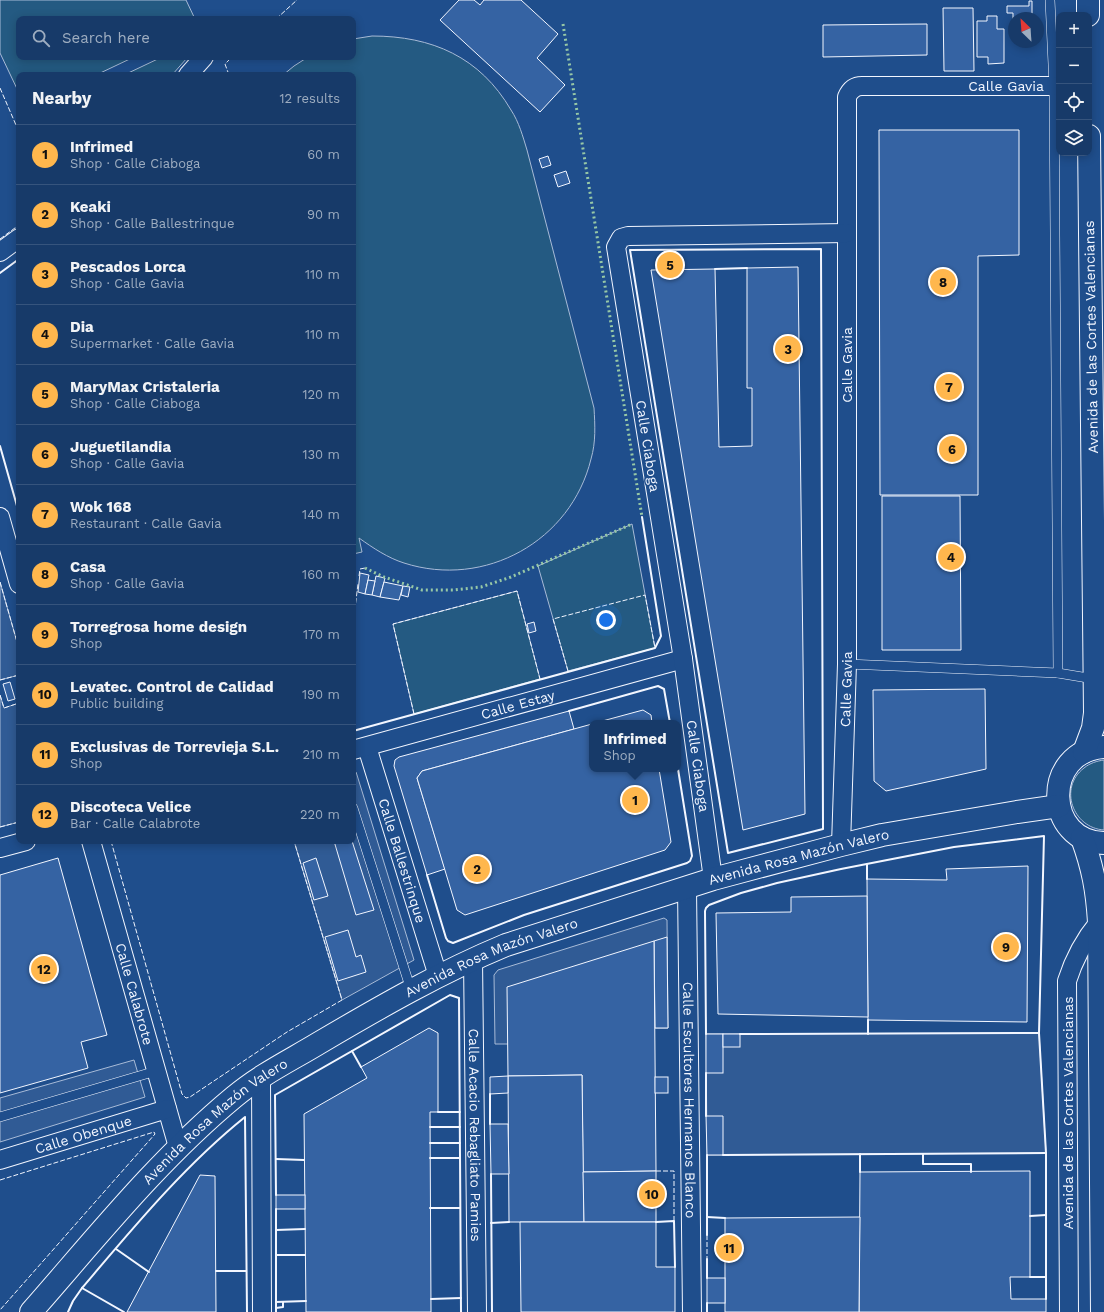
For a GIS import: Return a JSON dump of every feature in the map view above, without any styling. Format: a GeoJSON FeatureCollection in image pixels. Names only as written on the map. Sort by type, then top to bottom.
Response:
{"type":"FeatureCollection","features":[{"type":"Feature","properties":{"kind":"main road"},"geometry":{"type":"LineString","coordinates":[[1088,0],[1088,12]]}},
{"type":"Feature","properties":{"kind":"main road","name":"Avenida de las Cortes Valencianas"},"geometry":{"type":"LineString","coordinates":[[1089,156],[1095,713],[1093,728],[1094,750]]}},
{"type":"Feature","properties":{"kind":"main road"},"geometry":{"type":"LineString","coordinates":[[1094,750],[1073,760],[1065,769],[1057,793],[1063,819],[1071,830],[1082,838],[1092,842],[1104,843]]}},
{"type":"Feature","properties":{"kind":"main road","name":"Avenida Rosa Mazón Valero"},"geometry":{"type":"LineString","coordinates":[[31,1312],[47,1303],[140,1186],[178,1147],[236,1095],[261,1077],[352,1023],[438,976],[506,945],[713,879],[882,835],[1059,806]]}},
{"type":"Feature","properties":{"kind":"main road"},"geometry":{"type":"LineString","coordinates":[[1082,838],[1091,862],[1095,882],[1099,922],[1102,1312]]}},
{"type":"Feature","properties":{"kind":"street"},"geometry":{"type":"LineString","coordinates":[[191,72],[201,60]]}},
{"type":"Feature","properties":{"kind":"street","name":"Calle Gavia"},"geometry":{"type":"LineString","coordinates":[[841,845],[847,664],[847,101],[849,93],[854,87],[862,86],[1054,86]]}},
{"type":"Feature","properties":{"kind":"street","name":"Calle Ciaboga"},"geometry":{"type":"LineString","coordinates":[[713,879],[683,659],[616,250],[617,243],[621,238],[628,236],[847,233]]}},
{"type":"Feature","properties":{"kind":"street"},"geometry":{"type":"LineString","coordinates":[[0,252],[16,240]]}},
{"type":"Feature","properties":{"kind":"street"},"geometry":{"type":"LineString","coordinates":[[0,517],[16,573]]}},
{"type":"Feature","properties":{"kind":"street","name":"Calle Estay"},"geometry":{"type":"LineString","coordinates":[[360,748],[683,659]]}},
{"type":"Feature","properties":{"kind":"street","name":"Calle Ballestrinque"},"geometry":{"type":"LineString","coordinates":[[360,748],[438,976]]}},
{"type":"Feature","properties":{"kind":"street"},"geometry":{"type":"LineString","coordinates":[[0,848],[16,844]]}},
{"type":"Feature","properties":{"kind":"street","name":"Calle Calabrote"},"geometry":{"type":"LineString","coordinates":[[92,844],[178,1147]]}},
{"type":"Feature","properties":{"kind":"street","name":"Calle Escultores Hermanos Blanco"},"geometry":{"type":"LineString","coordinates":[[687,888],[692,1312]]}},
{"type":"Feature","properties":{"kind":"street","name":"Avenida de las Cortes Valencianas"},"geometry":{"type":"LineString","coordinates":[[1070,1312],[1067,981],[1080,949],[1091,931],[1099,922]]}},
{"type":"Feature","properties":{"kind":"street","name":"Calle Acacio Rebagliato Pamies"},"geometry":{"type":"LineString","coordinates":[[473,959],[477,1312]]}},
{"type":"Feature","properties":{"kind":"street"},"geometry":{"type":"LineString","coordinates":[[261,1077],[262,1312]]}},
{"type":"Feature","properties":{"kind":"street","name":"Calle Obenque"},"geometry":{"type":"LineString","coordinates":[[0,1160],[167,1108]]}},
{"type":"Feature","properties":{"kind":"lane"},"geometry":{"type":"LineString","coordinates":[[1050,0],[1054,86],[1058,673]]}},
{"type":"Feature","properties":{"kind":"lane"},"geometry":{"type":"LineString","coordinates":[[847,664],[1058,673],[1094,679]]}},
{"type":"Feature","properties":{"kind":"lane"},"geometry":{"type":"LineString","coordinates":[[356,817],[411,990]]}},
{"type":"Feature","properties":{"kind":"lane"},"geometry":{"type":"LineString","coordinates":[[0,1117],[156,1071]]}},
{"type":"Feature","properties":{"kind":"shaded area"},"geometry":{"type":"Polygon","coordinates":[[[0,0],[186,0],[194,16],[16,16],[16,60],[128,60],[102,72],[16,72],[16,87],[0,53],[0,0]]]}},
{"type":"Feature","properties":{"kind":"shaded area"},"geometry":{"type":"Polygon","coordinates":[[[372,36],[415,40],[434,45],[469,63],[485,76],[499,92],[516,119],[527,150],[594,408],[595,427],[593,453],[581,488],[565,514],[544,535],[520,552],[493,563],[465,569],[434,569],[398,561],[386,556],[359,538],[362,552],[356,553],[356,72],[287,72],[303,60],[356,60],[356,39],[372,36]]]}},
{"type":"Feature","properties":{"kind":"shaded area"},"geometry":{"type":"Polygon","coordinates":[[[156,60],[185,60],[175,72],[130,72],[156,60]]]}},
{"type":"Feature","properties":{"kind":"shaded area"},"geometry":{"type":"Polygon","coordinates":[[[632,524],[655,648],[568,671],[538,566],[632,524]]]}},
{"type":"Feature","properties":{"kind":"shaded area"},"geometry":{"type":"Polygon","coordinates":[[[0,582],[16,638],[16,676],[0,680],[0,582]]]}},
{"type":"Feature","properties":{"kind":"shaded area"},"geometry":{"type":"Polygon","coordinates":[[[517,591],[540,679],[414,714],[393,624],[517,591]]]}},
{"type":"Feature","properties":{"kind":"shaded area"},"geometry":{"type":"Polygon","coordinates":[[[0,695],[4,708],[16,704],[16,823],[0,827],[0,695]]]}},
{"type":"Feature","properties":{"kind":"shaded area"},"geometry":{"type":"Polygon","coordinates":[[[1104,760],[1104,830],[1093,828],[1077,815],[1071,796],[1072,786],[1076,776],[1089,765],[1104,760]]]}},
{"type":"Feature","properties":{"kind":"shaded area"},"geometry":{"type":"Polygon","coordinates":[[[356,772],[414,960],[342,1000],[295,844],[356,844],[356,772]]]}},
{"type":"Feature","properties":{"kind":"shaded area"},"geometry":{"type":"Polygon","coordinates":[[[664,918],[667,920],[668,1028],[655,1028],[654,941],[508,1044],[495,1044],[494,975],[498,970],[664,918]]]}},
{"type":"Feature","properties":{"kind":"shaded area"},"geometry":{"type":"Polygon","coordinates":[[[1039,1033],[1046,1153],[707,1155],[706,1034],[1039,1033]]]}},
{"type":"Feature","properties":{"kind":"shaded area"},"geometry":{"type":"Polygon","coordinates":[[[134,1060],[145,1097],[0,1142],[0,1098],[134,1060]]]}},
{"type":"Feature","properties":{"kind":"building"},"geometry":{"type":"Polygon","coordinates":[[[459,0],[474,0],[480,5],[484,0],[521,0],[558,34],[537,58],[565,85],[540,112],[440,20],[459,0]]]}},
{"type":"Feature","properties":{"kind":"building"},"geometry":{"type":"Polygon","coordinates":[[[1029,1],[1032,1],[1032,12],[1007,13],[1007,6],[1029,6],[1029,1]]]}},
{"type":"Feature","properties":{"kind":"building"},"geometry":{"type":"Polygon","coordinates":[[[943,8],[973,8],[974,71],[944,71],[943,8]]]}},
{"type":"Feature","properties":{"kind":"building"},"geometry":{"type":"Polygon","coordinates":[[[987,16],[997,16],[997,29],[1004,29],[1004,63],[988,64],[988,57],[977,57],[977,21],[987,21],[987,16]]]}},
{"type":"Feature","properties":{"kind":"building"},"geometry":{"type":"Polygon","coordinates":[[[927,24],[927,55],[823,57],[823,25],[927,24]]]}},
{"type":"Feature","properties":{"kind":"building"},"geometry":{"type":"Polygon","coordinates":[[[879,130],[1019,130],[1019,255],[978,256],[978,495],[880,495],[879,130]]]}},
{"type":"Feature","properties":{"kind":"building"},"geometry":{"type":"Polygon","coordinates":[[[548,156],[551,165],[542,168],[539,159],[548,156]]]}},
{"type":"Feature","properties":{"kind":"building"},"geometry":{"type":"Polygon","coordinates":[[[566,171],[570,183],[558,187],[554,175],[566,171]]]}},
{"type":"Feature","properties":{"kind":"building"},"geometry":{"type":"Polygon","coordinates":[[[798,267],[805,814],[743,830],[651,270],[715,269],[719,447],[752,446],[752,388],[747,388],[747,268],[798,267]]]}},
{"type":"Feature","properties":{"kind":"building"},"geometry":{"type":"Polygon","coordinates":[[[882,496],[960,496],[961,650],[882,650],[882,496]]]}},
{"type":"Feature","properties":{"kind":"building"},"geometry":{"type":"Polygon","coordinates":[[[360,573],[369,575],[365,594],[358,592],[360,573]]]}},
{"type":"Feature","properties":{"kind":"building"},"geometry":{"type":"Polygon","coordinates":[[[376,576],[385,578],[380,597],[372,595],[376,576]]]}},
{"type":"Feature","properties":{"kind":"building"},"geometry":{"type":"Polygon","coordinates":[[[368,580],[375,581],[372,595],[365,594],[368,580]]]}},
{"type":"Feature","properties":{"kind":"building"},"geometry":{"type":"Polygon","coordinates":[[[384,582],[403,586],[399,600],[380,597],[384,582]]]}},
{"type":"Feature","properties":{"kind":"building"},"geometry":{"type":"Polygon","coordinates":[[[403,586],[410,587],[408,597],[401,595],[403,586]]]}},
{"type":"Feature","properties":{"kind":"building"},"geometry":{"type":"Polygon","coordinates":[[[534,622],[536,631],[529,633],[527,624],[534,622]]]}},
{"type":"Feature","properties":{"kind":"building"},"geometry":{"type":"Polygon","coordinates":[[[10,682],[15,699],[8,701],[3,684],[10,682]]]}},
{"type":"Feature","properties":{"kind":"building"},"geometry":{"type":"Polygon","coordinates":[[[985,689],[986,769],[886,791],[874,781],[873,690],[985,689]]]}},
{"type":"Feature","properties":{"kind":"building"},"geometry":{"type":"Polygon","coordinates":[[[643,710],[651,715],[652,720],[606,720],[643,710]]]}},
{"type":"Feature","properties":{"kind":"building"},"geometry":{"type":"Polygon","coordinates":[[[569,711],[574,729],[422,771],[417,778],[445,869],[427,875],[394,766],[395,760],[399,757],[569,711]]]}},
{"type":"Feature","properties":{"kind":"building"},"geometry":{"type":"Polygon","coordinates":[[[589,725],[589,772],[659,772],[671,842],[665,850],[465,915],[457,910],[417,778],[422,771],[589,725]]]}},
{"type":"Feature","properties":{"kind":"building"},"geometry":{"type":"Polygon","coordinates":[[[335,844],[353,844],[374,910],[356,915],[335,844]]]}},
{"type":"Feature","properties":{"kind":"building"},"geometry":{"type":"Polygon","coordinates":[[[58,858],[107,1035],[81,1042],[88,1068],[0,1093],[0,875],[58,858]]]}},
{"type":"Feature","properties":{"kind":"building"},"geometry":{"type":"Polygon","coordinates":[[[316,858],[328,896],[314,900],[303,863],[316,858]]]}},
{"type":"Feature","properties":{"kind":"building"},"geometry":{"type":"Polygon","coordinates":[[[1028,866],[1027,1022],[868,1020],[867,879],[947,880],[946,869],[1028,866]]]}},
{"type":"Feature","properties":{"kind":"building"},"geometry":{"type":"Polygon","coordinates":[[[867,896],[868,1017],[718,1014],[716,913],[791,912],[791,897],[867,896]]]}},
{"type":"Feature","properties":{"kind":"building"},"geometry":{"type":"Polygon","coordinates":[[[348,930],[356,957],[361,955],[366,972],[338,981],[325,937],[348,930]]]}},
{"type":"Feature","properties":{"kind":"building"},"geometry":{"type":"Polygon","coordinates":[[[667,937],[668,1028],[655,1028],[654,941],[667,937]]]}},
{"type":"Feature","properties":{"kind":"building"},"geometry":{"type":"Polygon","coordinates":[[[654,941],[656,1171],[583,1172],[582,1075],[508,1076],[507,987],[654,941]]]}},
{"type":"Feature","properties":{"kind":"building"},"geometry":{"type":"Polygon","coordinates":[[[429,1028],[438,1033],[438,1112],[430,1112],[431,1312],[306,1312],[304,1114],[367,1078],[361,1067],[429,1028]]]}},
{"type":"Feature","properties":{"kind":"building"},"geometry":{"type":"Polygon","coordinates":[[[706,1034],[723,1034],[723,1073],[706,1073],[706,1034]]]}},
{"type":"Feature","properties":{"kind":"building"},"geometry":{"type":"Polygon","coordinates":[[[723,1034],[740,1034],[740,1047],[723,1047],[723,1034]]]}},
{"type":"Feature","properties":{"kind":"building"},"geometry":{"type":"Polygon","coordinates":[[[582,1075],[584,1222],[509,1222],[508,1076],[582,1075]]]}},
{"type":"Feature","properties":{"kind":"building"},"geometry":{"type":"Polygon","coordinates":[[[508,1076],[508,1093],[490,1094],[490,1077],[508,1076]]]}},
{"type":"Feature","properties":{"kind":"building"},"geometry":{"type":"Polygon","coordinates":[[[655,1077],[668,1077],[668,1093],[655,1093],[655,1077]]]}},
{"type":"Feature","properties":{"kind":"building"},"geometry":{"type":"Polygon","coordinates":[[[706,1116],[723,1116],[723,1155],[707,1155],[706,1116]]]}},
{"type":"Feature","properties":{"kind":"building"},"geometry":{"type":"Polygon","coordinates":[[[490,1124],[508,1124],[509,1174],[491,1174],[490,1124]]]}},
{"type":"Feature","properties":{"kind":"building"},"geometry":{"type":"Polygon","coordinates":[[[656,1171],[656,1222],[584,1222],[583,1172],[656,1171]]]}},
{"type":"Feature","properties":{"kind":"building"},"geometry":{"type":"Polygon","coordinates":[[[1030,1171],[1030,1277],[1010,1277],[1011,1299],[1046,1299],[1046,1312],[859,1312],[860,1172],[1030,1171]]]}},
{"type":"Feature","properties":{"kind":"building"},"geometry":{"type":"Polygon","coordinates":[[[200,1175],[215,1176],[216,1312],[127,1312],[200,1175]]]}},
{"type":"Feature","properties":{"kind":"building"},"geometry":{"type":"Polygon","coordinates":[[[276,1195],[305,1195],[305,1209],[276,1209],[276,1195]]]}},
{"type":"Feature","properties":{"kind":"building"},"geometry":{"type":"Polygon","coordinates":[[[860,1217],[859,1312],[725,1312],[725,1218],[860,1217]]]}},
{"type":"Feature","properties":{"kind":"building"},"geometry":{"type":"Polygon","coordinates":[[[520,1222],[656,1222],[656,1267],[675,1267],[675,1312],[521,1312],[520,1222]]]}},
{"type":"Feature","properties":{"kind":"building"},"geometry":{"type":"Polygon","coordinates":[[[707,1278],[725,1278],[725,1303],[707,1303],[707,1278]]]}},
{"type":"Feature","properties":{"kind":"hedge"},"geometry":{"type":"LineString","coordinates":[[563,24],[642,517]]}},
{"type":"Feature","properties":{"kind":"hedge"},"geometry":{"type":"LineString","coordinates":[[365,568],[384,577],[422,590],[453,590],[481,587],[511,577],[632,524]]}},
{"type":"Feature","properties":{"kind":"fence"},"geometry":{"type":"LineString","coordinates":[[279,16],[297,0]]}},
{"type":"Feature","properties":{"kind":"fence"},"geometry":{"type":"LineString","coordinates":[[228,72],[225,64],[229,60]]}},
{"type":"Feature","properties":{"kind":"fence"},"geometry":{"type":"LineString","coordinates":[[0,88],[16,125]]}},
{"type":"Feature","properties":{"kind":"fence"},"geometry":{"type":"LineString","coordinates":[[0,239],[16,227]]}},
{"type":"Feature","properties":{"kind":"fence"},"geometry":{"type":"LineString","coordinates":[[359,576],[360,569],[365,568]]}},
{"type":"Feature","properties":{"kind":"fence"},"geometry":{"type":"LineString","coordinates":[[0,582],[16,638]]}},
{"type":"Feature","properties":{"kind":"fence"},"geometry":{"type":"LineString","coordinates":[[356,600],[358,584]]}},
{"type":"Feature","properties":{"kind":"fence"},"geometry":{"type":"LineString","coordinates":[[414,714],[393,624],[517,591],[540,679]]}},
{"type":"Feature","properties":{"kind":"fence"},"geometry":{"type":"LineString","coordinates":[[568,671],[553,619],[645,595],[655,648]]}},
{"type":"Feature","properties":{"kind":"fence"},"geometry":{"type":"LineString","coordinates":[[0,680],[16,676]]}},
{"type":"Feature","properties":{"kind":"fence"},"geometry":{"type":"LineString","coordinates":[[0,695],[4,708],[16,704]]}},
{"type":"Feature","properties":{"kind":"fence"},"geometry":{"type":"LineString","coordinates":[[0,827],[16,823]]}},
{"type":"Feature","properties":{"kind":"fence"},"geometry":{"type":"LineString","coordinates":[[112,844],[182,1094],[186,1098],[190,1097],[287,1032],[342,1000],[295,844]]}},
{"type":"Feature","properties":{"kind":"fence"},"geometry":{"type":"LineString","coordinates":[[0,1180],[154,1132],[155,1134],[0,1310]]}},
{"type":"Feature","properties":{"kind":"fence"},"geometry":{"type":"LineString","coordinates":[[656,1171],[674,1171],[674,1221]]}},
{"type":"Feature","properties":{"kind":"fence"},"geometry":{"type":"LineString","coordinates":[[707,1235],[707,1259]]}},
{"type":"Feature","properties":{"kind":"wall"},"geometry":{"type":"LineString","coordinates":[[821,249],[823,829],[728,853],[630,250],[821,249]]}},
{"type":"Feature","properties":{"kind":"wall"},"geometry":{"type":"LineString","coordinates":[[0,273],[16,261]]}},
{"type":"Feature","properties":{"kind":"wall"},"geometry":{"type":"LineString","coordinates":[[715,269],[747,268]]}},
{"type":"Feature","properties":{"kind":"wall"},"geometry":{"type":"LineString","coordinates":[[0,446],[16,502]]}},
{"type":"Feature","properties":{"kind":"wall"},"geometry":{"type":"LineString","coordinates":[[356,730],[655,648],[661,636],[642,517]]}},
{"type":"Feature","properties":{"kind":"wall"},"geometry":{"type":"LineString","coordinates":[[569,711],[658,686],[664,689],[669,720]]}},
{"type":"Feature","properties":{"kind":"wall"},"geometry":{"type":"LineString","coordinates":[[427,875],[446,938],[448,941],[453,943],[524,915],[687,863],[690,861],[692,856],[678,772]]}},
{"type":"Feature","properties":{"kind":"wall"},"geometry":{"type":"LineString","coordinates":[[706,1034],[705,911],[709,905],[741,893],[777,883],[841,869],[954,847],[1044,836],[1039,1033],[1046,1153],[1046,1299]]}},
{"type":"Feature","properties":{"kind":"wall"},"geometry":{"type":"LineString","coordinates":[[867,864],[867,879]]}},
{"type":"Feature","properties":{"kind":"wall"},"geometry":{"type":"LineString","coordinates":[[276,1195],[275,1095],[450,995],[459,998],[461,1312]]}},
{"type":"Feature","properties":{"kind":"wall"},"geometry":{"type":"LineString","coordinates":[[868,1020],[868,1034]]}},
{"type":"Feature","properties":{"kind":"wall"},"geometry":{"type":"LineString","coordinates":[[740,1034],[1039,1033]]}},
{"type":"Feature","properties":{"kind":"wall"},"geometry":{"type":"LineString","coordinates":[[352,1051],[361,1067]]}},
{"type":"Feature","properties":{"kind":"wall"},"geometry":{"type":"LineString","coordinates":[[706,1073],[706,1116]]}},
{"type":"Feature","properties":{"kind":"wall"},"geometry":{"type":"LineString","coordinates":[[490,1094],[490,1124]]}},
{"type":"Feature","properties":{"kind":"wall"},"geometry":{"type":"LineString","coordinates":[[438,1112],[460,1112]]}},
{"type":"Feature","properties":{"kind":"wall"},"geometry":{"type":"LineString","coordinates":[[68,1312],[73,1301],[82,1288],[160,1198],[201,1156],[245,1117],[247,1312]]}},
{"type":"Feature","properties":{"kind":"wall"},"geometry":{"type":"LineString","coordinates":[[430,1127],[460,1127]]}},
{"type":"Feature","properties":{"kind":"wall"},"geometry":{"type":"LineString","coordinates":[[430,1143],[460,1143]]}},
{"type":"Feature","properties":{"kind":"wall"},"geometry":{"type":"LineString","coordinates":[[723,1155],[1046,1153]]}},
{"type":"Feature","properties":{"kind":"wall"},"geometry":{"type":"LineString","coordinates":[[860,1154],[860,1172]]}},
{"type":"Feature","properties":{"kind":"wall"},"geometry":{"type":"LineString","coordinates":[[923,1154],[923,1164],[971,1164],[971,1172]]}},
{"type":"Feature","properties":{"kind":"wall"},"geometry":{"type":"LineString","coordinates":[[707,1155],[707,1235]]}},
{"type":"Feature","properties":{"kind":"wall"},"geometry":{"type":"LineString","coordinates":[[430,1158],[460,1158]]}},
{"type":"Feature","properties":{"kind":"wall"},"geometry":{"type":"LineString","coordinates":[[276,1159],[304,1160]]}},
{"type":"Feature","properties":{"kind":"wall"},"geometry":{"type":"LineString","coordinates":[[491,1174],[492,1312]]}},
{"type":"Feature","properties":{"kind":"wall"},"geometry":{"type":"LineString","coordinates":[[430,1208],[460,1208]]}},
{"type":"Feature","properties":{"kind":"wall"},"geometry":{"type":"LineString","coordinates":[[276,1209],[276,1312]]}},
{"type":"Feature","properties":{"kind":"wall"},"geometry":{"type":"LineString","coordinates":[[1030,1216],[1046,1215]]}},
{"type":"Feature","properties":{"kind":"wall"},"geometry":{"type":"LineString","coordinates":[[707,1217],[725,1218]]}},
{"type":"Feature","properties":{"kind":"wall"},"geometry":{"type":"LineString","coordinates":[[656,1222],[674,1221],[675,1267]]}},
{"type":"Feature","properties":{"kind":"wall"},"geometry":{"type":"LineString","coordinates":[[491,1223],[509,1222]]}},
{"type":"Feature","properties":{"kind":"wall"},"geometry":{"type":"LineString","coordinates":[[276,1230],[305,1229]]}},
{"type":"Feature","properties":{"kind":"wall"},"geometry":{"type":"LineString","coordinates":[[116,1249],[149,1272]]}},
{"type":"Feature","properties":{"kind":"wall"},"geometry":{"type":"LineString","coordinates":[[276,1255],[305,1255]]}},
{"type":"Feature","properties":{"kind":"wall"},"geometry":{"type":"LineString","coordinates":[[707,1259],[707,1278]]}},
{"type":"Feature","properties":{"kind":"wall"},"geometry":{"type":"LineString","coordinates":[[216,1271],[246,1271]]}},
{"type":"Feature","properties":{"kind":"wall"},"geometry":{"type":"LineString","coordinates":[[1030,1277],[1046,1277]]}},
{"type":"Feature","properties":{"kind":"wall"},"geometry":{"type":"LineString","coordinates":[[82,1288],[124,1312]]}},
{"type":"Feature","properties":{"kind":"wall"},"geometry":{"type":"LineString","coordinates":[[431,1299],[461,1298]]}},
{"type":"Feature","properties":{"kind":"wall"},"geometry":{"type":"LineString","coordinates":[[276,1302],[306,1301]]}},
{"type":"Feature","properties":{"kind":"wall"},"geometry":{"type":"LineString","coordinates":[[276,1308],[283,1307],[283,1302]]}},
{"type":"Feature","properties":{"kind":"wall"},"geometry":{"type":"LineString","coordinates":[[707,1303],[707,1312]]}},
{"type":"Feature","properties":{"kind":"place","name":"MaryMax Cristaleria"},"geometry":{"type":"Point","coordinates":[670,265]}},
{"type":"Feature","properties":{"kind":"place","name":"Casa"},"geometry":{"type":"Point","coordinates":[943,282]}},
{"type":"Feature","properties":{"kind":"place","name":"Pescados Lorca"},"geometry":{"type":"Point","coordinates":[788,349]}},
{"type":"Feature","properties":{"kind":"place","name":"Wok 168"},"geometry":{"type":"Point","coordinates":[949,387]}},
{"type":"Feature","properties":{"kind":"place","name":"Juguetilandia"},"geometry":{"type":"Point","coordinates":[952,449]}},
{"type":"Feature","properties":{"kind":"place","name":"Dia"},"geometry":{"type":"Point","coordinates":[951,557]}},
{"type":"Feature","properties":{"kind":"place","name":"Infrimed"},"geometry":{"type":"Point","coordinates":[635,800]}},
{"type":"Feature","properties":{"kind":"place","name":"Keaki"},"geometry":{"type":"Point","coordinates":[477,869]}},
{"type":"Feature","properties":{"kind":"place","name":"Torregrosa home design"},"geometry":{"type":"Point","coordinates":[1006,947]}},
{"type":"Feature","properties":{"kind":"place","name":"Discoteca Velice"},"geometry":{"type":"Point","coordinates":[44,969]}},
{"type":"Feature","properties":{"kind":"place","name":"Levatec. Control de Calidad"},"geometry":{"type":"Point","coordinates":[652,1194]}},
{"type":"Feature","properties":{"kind":"place","name":"Exclusivas de Torrevieja S.L."},"geometry":{"type":"Point","coordinates":[729,1248]}}]}
